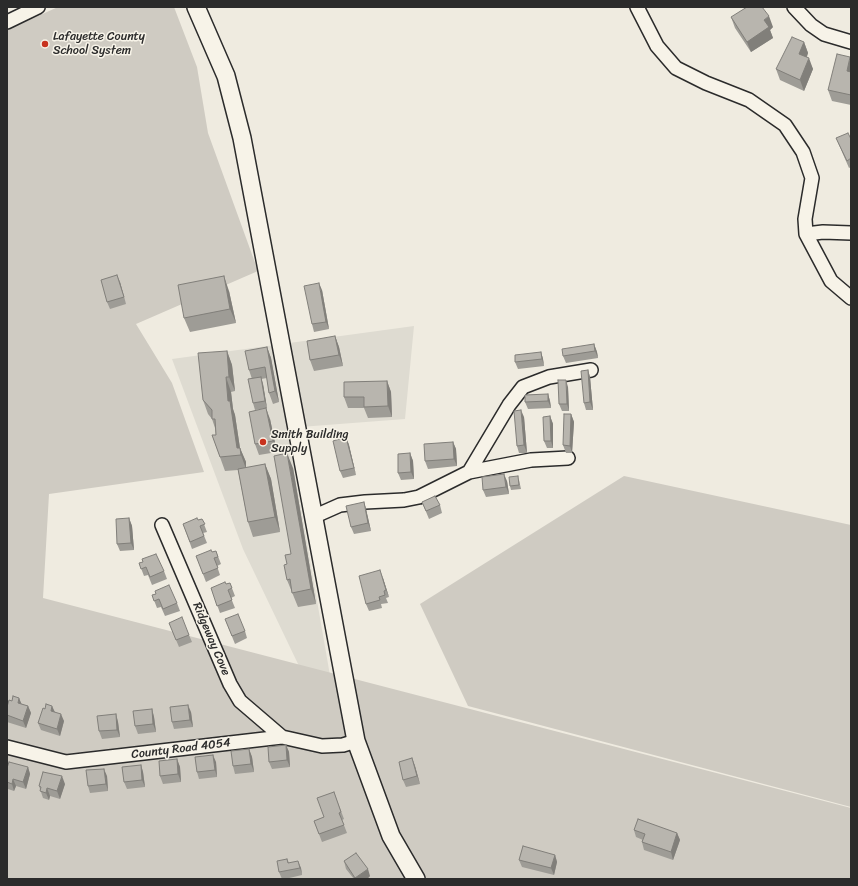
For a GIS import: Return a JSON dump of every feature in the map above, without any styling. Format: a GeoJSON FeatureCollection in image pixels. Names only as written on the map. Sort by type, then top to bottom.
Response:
{"type":"FeatureCollection","features":[{"type":"Feature","properties":{"kind":"main road"},"geometry":{"type":"LineString","coordinates":[[199,10],[226,76],[242,138],[312,517],[356,742],[391,836],[416,879]]}},
{"type":"Feature","properties":{"kind":"street"},"geometry":{"type":"LineString","coordinates":[[7,22],[38,7]]}},
{"type":"Feature","properties":{"kind":"street"},"geometry":{"type":"LineString","coordinates":[[637,7],[657,46],[676,68],[706,84],[750,100],[785,125],[803,152],[812,178],[805,219],[806,234],[831,281],[851,298]]}},
{"type":"Feature","properties":{"kind":"street"},"geometry":{"type":"LineString","coordinates":[[794,7],[811,25],[824,34],[851,42]]}},
{"type":"Feature","properties":{"kind":"street"},"geometry":{"type":"LineString","coordinates":[[806,234],[823,232],[851,233]]}},
{"type":"Feature","properties":{"kind":"street"},"geometry":{"type":"LineString","coordinates":[[469,472],[509,405],[523,387],[549,377],[591,370]]}},
{"type":"Feature","properties":{"kind":"street"},"geometry":{"type":"LineString","coordinates":[[312,517],[340,505],[404,500],[419,497],[469,472],[531,460],[568,458]]}},
{"type":"Feature","properties":{"kind":"street","name":"Ridgeway Cove"},"geometry":{"type":"LineString","coordinates":[[162,525],[230,684],[240,701],[282,737]]}},
{"type":"Feature","properties":{"kind":"street","name":"County Road 4054"},"geometry":{"type":"LineString","coordinates":[[7,747],[66,762],[282,737],[322,746],[343,745],[356,742]]}},
{"type":"Feature","properties":{"kind":"shaded area"},"geometry":{"type":"Polygon","coordinates":[[[58,7],[174,7],[197,67],[208,133],[258,271],[136,324],[172,383],[204,472],[49,494],[43,598],[851,808],[851,879],[7,879],[7,30],[58,7]]]}},
{"type":"Feature","properties":{"kind":"shaded area"},"geometry":{"type":"Polygon","coordinates":[[[414,326],[405,419],[287,428],[332,687],[310,689],[243,549],[172,359],[414,326]]]}},
{"type":"Feature","properties":{"kind":"shaded area"},"geometry":{"type":"Polygon","coordinates":[[[624,476],[851,525],[851,807],[468,706],[420,604],[624,476]]]}},
{"type":"Feature","properties":{"kind":"building"},"geometry":{"type":"Polygon","coordinates":[[[747,7],[762,7],[769,16],[764,20],[769,27],[747,42],[731,17],[747,7]]]}},
{"type":"Feature","properties":{"kind":"building"},"geometry":{"type":"Polygon","coordinates":[[[792,37],[804,42],[799,54],[809,58],[800,80],[776,69],[792,37]]]}},
{"type":"Feature","properties":{"kind":"building"},"geometry":{"type":"Polygon","coordinates":[[[837,54],[850,57],[847,71],[851,72],[851,95],[828,90],[837,54]]]}},
{"type":"Feature","properties":{"kind":"building"},"geometry":{"type":"Polygon","coordinates":[[[848,133],[851,139],[851,158],[847,161],[836,138],[848,133]]]}},
{"type":"Feature","properties":{"kind":"building"},"geometry":{"type":"Polygon","coordinates":[[[117,275],[124,297],[107,302],[101,280],[117,275]]]}},
{"type":"Feature","properties":{"kind":"building"},"geometry":{"type":"Polygon","coordinates":[[[224,276],[230,309],[184,318],[178,285],[224,276]]]}},
{"type":"Feature","properties":{"kind":"building"},"geometry":{"type":"Polygon","coordinates":[[[319,283],[326,322],[312,324],[304,286],[319,283]]]}},
{"type":"Feature","properties":{"kind":"building"},"geometry":{"type":"Polygon","coordinates":[[[335,336],[339,355],[310,360],[307,341],[335,336]]]}},
{"type":"Feature","properties":{"kind":"building"},"geometry":{"type":"Polygon","coordinates":[[[594,344],[595,351],[563,356],[562,349],[594,344]]]}},
{"type":"Feature","properties":{"kind":"building"},"geometry":{"type":"Polygon","coordinates":[[[267,347],[275,391],[269,393],[265,367],[249,370],[245,351],[267,347]]]}},
{"type":"Feature","properties":{"kind":"building"},"geometry":{"type":"Polygon","coordinates":[[[227,351],[229,377],[226,377],[228,401],[230,401],[237,448],[240,448],[241,455],[220,457],[212,435],[216,435],[215,419],[212,419],[212,410],[203,400],[198,353],[227,351]]]}},
{"type":"Feature","properties":{"kind":"building"},"geometry":{"type":"Polygon","coordinates":[[[541,352],[542,359],[515,362],[515,355],[541,352]]]}},
{"type":"Feature","properties":{"kind":"building"},"geometry":{"type":"Polygon","coordinates":[[[588,370],[590,402],[584,403],[581,371],[588,370]]]}},
{"type":"Feature","properties":{"kind":"building"},"geometry":{"type":"Polygon","coordinates":[[[261,377],[265,401],[253,403],[248,379],[261,377]]]}},
{"type":"Feature","properties":{"kind":"building"},"geometry":{"type":"Polygon","coordinates":[[[558,380],[566,380],[567,404],[559,404],[558,380]]]}},
{"type":"Feature","properties":{"kind":"building"},"geometry":{"type":"Polygon","coordinates":[[[387,381],[388,406],[364,407],[364,397],[344,397],[344,382],[387,381]]]}},
{"type":"Feature","properties":{"kind":"building"},"geometry":{"type":"Polygon","coordinates":[[[548,394],[548,401],[525,402],[525,395],[548,394]]]}},
{"type":"Feature","properties":{"kind":"building"},"geometry":{"type":"Polygon","coordinates":[[[266,408],[273,441],[255,444],[249,412],[266,408]]]}},
{"type":"Feature","properties":{"kind":"building"},"geometry":{"type":"Polygon","coordinates":[[[521,410],[524,445],[517,446],[514,411],[521,410]]]}},
{"type":"Feature","properties":{"kind":"building"},"geometry":{"type":"Polygon","coordinates":[[[564,414],[571,414],[570,446],[563,445],[564,414]]]}},
{"type":"Feature","properties":{"kind":"building"},"geometry":{"type":"Polygon","coordinates":[[[550,416],[551,441],[544,441],[543,417],[550,416]]]}},
{"type":"Feature","properties":{"kind":"building"},"geometry":{"type":"Polygon","coordinates":[[[346,437],[354,468],[340,471],[333,441],[346,437]]]}},
{"type":"Feature","properties":{"kind":"building"},"geometry":{"type":"Polygon","coordinates":[[[453,442],[454,459],[425,461],[424,444],[453,442]]]}},
{"type":"Feature","properties":{"kind":"building"},"geometry":{"type":"Polygon","coordinates":[[[287,453],[311,589],[292,593],[290,579],[287,580],[284,565],[287,564],[285,555],[291,554],[274,456],[287,453]]]}},
{"type":"Feature","properties":{"kind":"building"},"geometry":{"type":"Polygon","coordinates":[[[410,453],[411,472],[398,473],[398,454],[410,453]]]}},
{"type":"Feature","properties":{"kind":"building"},"geometry":{"type":"Polygon","coordinates":[[[265,464],[275,517],[248,522],[238,469],[265,464]]]}},
{"type":"Feature","properties":{"kind":"building"},"geometry":{"type":"Polygon","coordinates":[[[504,474],[506,487],[483,490],[482,477],[504,474]]]}},
{"type":"Feature","properties":{"kind":"building"},"geometry":{"type":"Polygon","coordinates":[[[518,476],[519,485],[510,486],[509,477],[518,476]]]}},
{"type":"Feature","properties":{"kind":"building"},"geometry":{"type":"Polygon","coordinates":[[[435,496],[440,505],[426,511],[422,502],[435,496]]]}},
{"type":"Feature","properties":{"kind":"building"},"geometry":{"type":"Polygon","coordinates":[[[364,502],[368,523],[351,527],[346,506],[364,502]]]}},
{"type":"Feature","properties":{"kind":"building"},"geometry":{"type":"Polygon","coordinates":[[[129,518],[131,543],[117,544],[116,519],[129,518]]]}},
{"type":"Feature","properties":{"kind":"building"},"geometry":{"type":"Polygon","coordinates":[[[197,518],[198,520],[202,519],[205,524],[200,526],[204,536],[190,542],[183,524],[197,518]]]}},
{"type":"Feature","properties":{"kind":"building"},"geometry":{"type":"Polygon","coordinates":[[[211,550],[212,552],[216,551],[218,557],[214,558],[218,568],[203,574],[196,556],[211,550]]]}},
{"type":"Feature","properties":{"kind":"building"},"geometry":{"type":"Polygon","coordinates":[[[156,554],[164,571],[150,577],[146,567],[141,569],[139,563],[143,562],[142,559],[156,554]]]}},
{"type":"Feature","properties":{"kind":"building"},"geometry":{"type":"Polygon","coordinates":[[[380,570],[386,590],[384,591],[385,595],[379,597],[380,600],[366,604],[359,576],[380,570]]]}},
{"type":"Feature","properties":{"kind":"building"},"geometry":{"type":"Polygon","coordinates":[[[225,582],[226,584],[230,583],[232,588],[228,590],[232,600],[217,606],[211,588],[225,582]]]}},
{"type":"Feature","properties":{"kind":"building"},"geometry":{"type":"Polygon","coordinates":[[[169,585],[177,603],[163,609],[159,599],[154,601],[152,595],[156,594],[155,591],[169,585]]]}},
{"type":"Feature","properties":{"kind":"building"},"geometry":{"type":"Polygon","coordinates":[[[238,614],[245,631],[232,636],[225,619],[238,614]]]}},
{"type":"Feature","properties":{"kind":"building"},"geometry":{"type":"Polygon","coordinates":[[[182,617],[189,635],[176,640],[169,623],[182,617]]]}},
{"type":"Feature","properties":{"kind":"building"},"geometry":{"type":"Polygon","coordinates":[[[13,696],[19,698],[18,703],[28,706],[23,721],[7,715],[9,700],[12,701],[13,696]]]}},
{"type":"Feature","properties":{"kind":"building"},"geometry":{"type":"Polygon","coordinates":[[[46,704],[52,706],[51,711],[61,714],[57,729],[38,723],[43,708],[45,709],[46,704]]]}},
{"type":"Feature","properties":{"kind":"building"},"geometry":{"type":"Polygon","coordinates":[[[188,705],[190,720],[172,722],[170,707],[188,705]]]}},
{"type":"Feature","properties":{"kind":"building"},"geometry":{"type":"Polygon","coordinates":[[[152,709],[153,724],[135,726],[133,711],[152,709]]]}},
{"type":"Feature","properties":{"kind":"building"},"geometry":{"type":"Polygon","coordinates":[[[116,714],[117,730],[99,731],[97,716],[116,714]]]}},
{"type":"Feature","properties":{"kind":"building"},"geometry":{"type":"Polygon","coordinates":[[[286,745],[287,760],[269,762],[268,747],[286,745]]]}},
{"type":"Feature","properties":{"kind":"building"},"geometry":{"type":"Polygon","coordinates":[[[249,749],[251,764],[233,766],[231,751],[249,749]]]}},
{"type":"Feature","properties":{"kind":"building"},"geometry":{"type":"Polygon","coordinates":[[[213,755],[215,770],[197,772],[195,757],[213,755]]]}},
{"type":"Feature","properties":{"kind":"building"},"geometry":{"type":"Polygon","coordinates":[[[412,758],[417,776],[403,780],[399,762],[412,758]]]}},
{"type":"Feature","properties":{"kind":"building"},"geometry":{"type":"Polygon","coordinates":[[[177,759],[178,774],[160,776],[159,761],[177,759]]]}},
{"type":"Feature","properties":{"kind":"building"},"geometry":{"type":"Polygon","coordinates":[[[9,762],[28,767],[23,782],[13,779],[12,784],[7,782],[7,768],[9,762]]]}},
{"type":"Feature","properties":{"kind":"building"},"geometry":{"type":"Polygon","coordinates":[[[141,765],[142,780],[124,782],[122,767],[141,765]]]}},
{"type":"Feature","properties":{"kind":"building"},"geometry":{"type":"Polygon","coordinates":[[[104,769],[106,784],[88,786],[86,770],[104,769]]]}},
{"type":"Feature","properties":{"kind":"building"},"geometry":{"type":"Polygon","coordinates":[[[43,772],[62,776],[57,791],[47,788],[46,793],[40,791],[41,787],[39,786],[43,772]]]}},
{"type":"Feature","properties":{"kind":"building"},"geometry":{"type":"Polygon","coordinates":[[[334,792],[341,812],[339,813],[344,825],[319,834],[314,821],[324,817],[317,798],[334,792]]]}},
{"type":"Feature","properties":{"kind":"building"},"geometry":{"type":"Polygon","coordinates":[[[638,819],[677,833],[671,852],[642,842],[645,834],[634,830],[638,819]]]}},
{"type":"Feature","properties":{"kind":"building"},"geometry":{"type":"Polygon","coordinates":[[[523,846],[555,855],[551,868],[519,860],[523,846]]]}},
{"type":"Feature","properties":{"kind":"building"},"geometry":{"type":"Polygon","coordinates":[[[356,853],[368,869],[355,878],[344,861],[356,853]]]}},
{"type":"Feature","properties":{"kind":"building"},"geometry":{"type":"Polygon","coordinates":[[[287,859],[288,863],[298,861],[300,868],[279,872],[277,861],[287,859]]]}},
{"type":"Feature","properties":{"kind":"place","name":"Lafayette County School System"},"geometry":{"type":"Point","coordinates":[45,44]}},
{"type":"Feature","properties":{"kind":"place","name":"Smith Building Supply"},"geometry":{"type":"Point","coordinates":[263,442]}}]}
